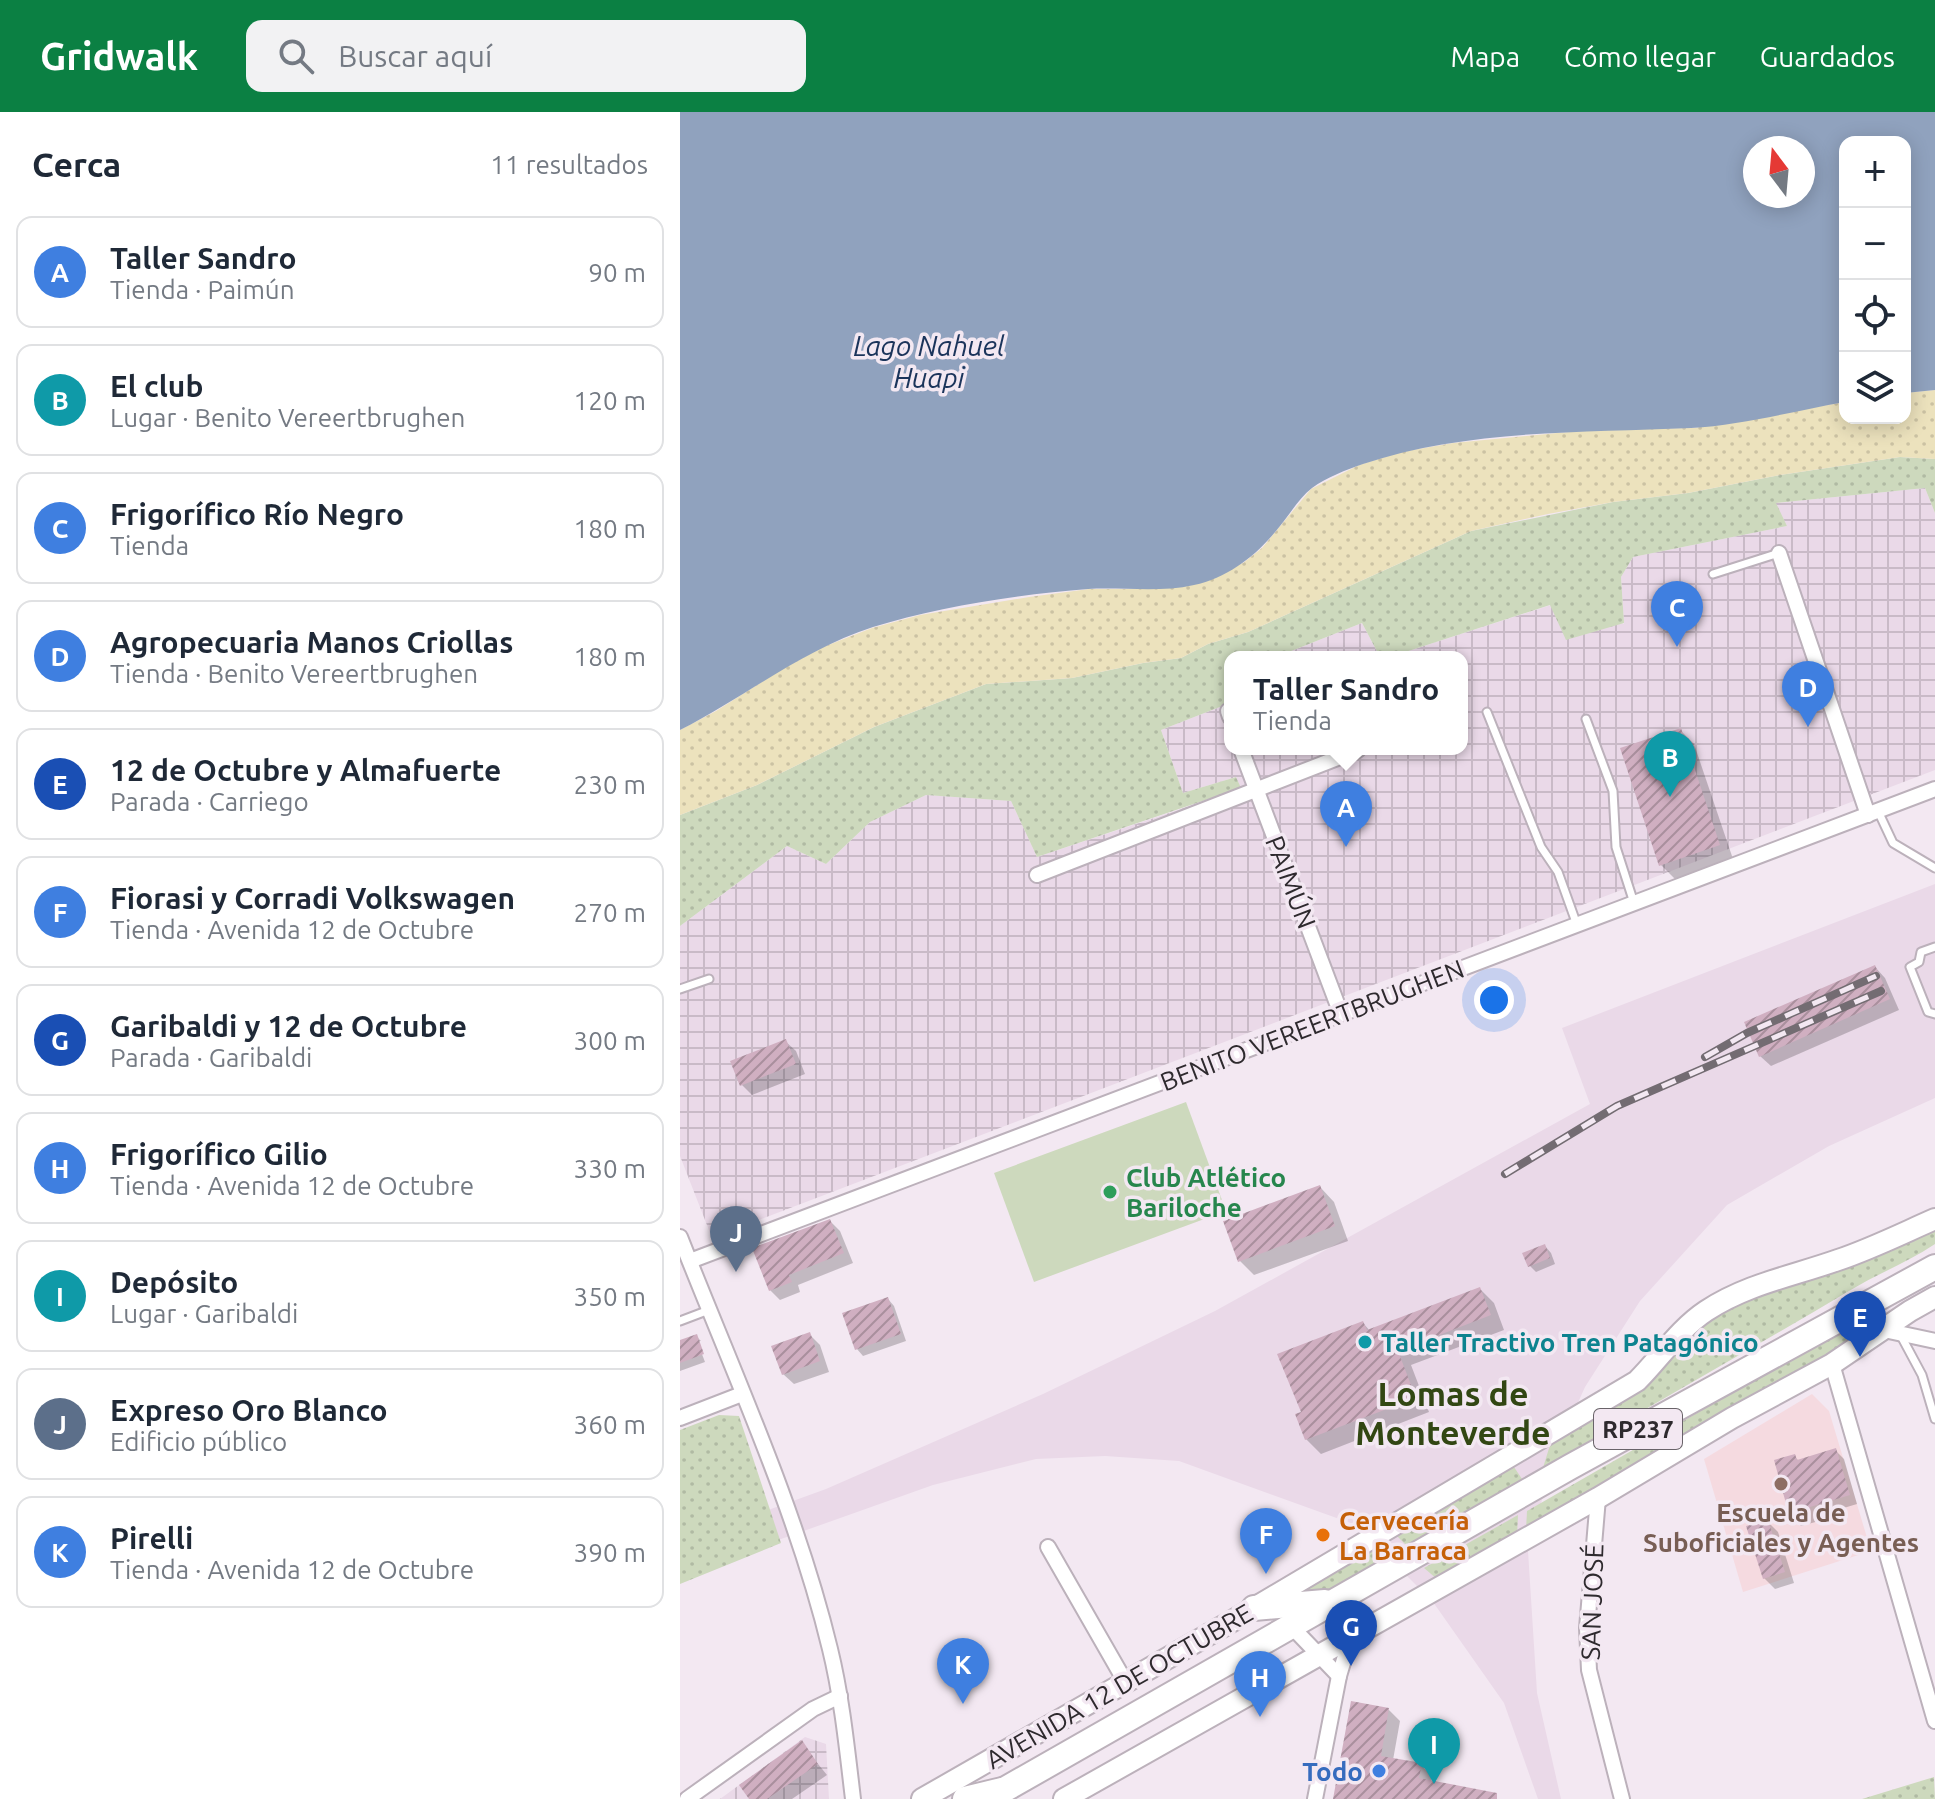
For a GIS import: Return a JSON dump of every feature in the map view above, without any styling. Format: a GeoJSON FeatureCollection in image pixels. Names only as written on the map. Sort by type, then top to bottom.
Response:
{"type":"FeatureCollection","features":[{"type":"Feature","properties":{"kind":"main road","name":"AVENIDA 12 DE OCTUBRE"},"geometry":{"type":"LineString","coordinates":[[965,1799],[996,1794],[1570,1467],[1935,1267]]}},
{"type":"Feature","properties":{"kind":"main road"},"geometry":{"type":"LineString","coordinates":[[1254,1608],[1302,1606],[1342,1598]]}},
{"type":"Feature","properties":{"kind":"street"},"geometry":{"type":"LineString","coordinates":[[1779,553],[1873,813]]}},
{"type":"Feature","properties":{"kind":"street","name":"PAIMÚN"},"geometry":{"type":"LineString","coordinates":[[1243,755],[1341,1014]]}},
{"type":"Feature","properties":{"kind":"street"},"geometry":{"type":"LineString","coordinates":[[1037,875],[1346,755]]}},
{"type":"Feature","properties":{"kind":"street","name":"BENITO VEREERTBRUGHEN"},"geometry":{"type":"LineString","coordinates":[[690,1261],[1935,789]]}},
{"type":"Feature","properties":{"kind":"street","name":"AVENIDA 12 DE OCTUBRE"},"geometry":{"type":"LineString","coordinates":[[922,1799],[1126,1683],[1637,1381],[1681,1332],[1704,1312],[1750,1288],[1860,1252],[1935,1219]]}},
{"type":"Feature","properties":{"kind":"street"},"geometry":{"type":"LineString","coordinates":[[680,1239],[791,1517],[820,1608],[840,1696],[853,1799]]}},
{"type":"Feature","properties":{"kind":"street"},"geometry":{"type":"LineString","coordinates":[[1064,1799],[1598,1498],[1732,1418],[1892,1331],[1910,1311],[1935,1297]]}},
{"type":"Feature","properties":{"kind":"street"},"geometry":{"type":"LineString","coordinates":[[1861,1306],[1892,1331],[1935,1341]]}},
{"type":"Feature","properties":{"kind":"street"},"geometry":{"type":"LineString","coordinates":[[1832,1364],[1935,1721]]}},
{"type":"Feature","properties":{"kind":"street"},"geometry":{"type":"LineString","coordinates":[[680,1418],[742,1394]]}},
{"type":"Feature","properties":{"kind":"street","name":"SAN JOSÉ"},"geometry":{"type":"LineString","coordinates":[[1598,1498],[1587,1628],[1589,1670],[1622,1799]]}},
{"type":"Feature","properties":{"kind":"street"},"geometry":{"type":"LineString","coordinates":[[1048,1547],[1126,1683]]}},
{"type":"Feature","properties":{"kind":"street"},"geometry":{"type":"LineString","coordinates":[[1315,1799],[1339,1676],[1354,1626],[1342,1598]]}},
{"type":"Feature","properties":{"kind":"street"},"geometry":{"type":"LineString","coordinates":[[1292,1627],[1339,1676]]}},
{"type":"Feature","properties":{"kind":"street"},"geometry":{"type":"LineString","coordinates":[[687,1799],[813,1709],[840,1696]]}},
{"type":"Feature","properties":{"kind":"lane"},"geometry":{"type":"LineString","coordinates":[[1713,574],[1779,553]]}},
{"type":"Feature","properties":{"kind":"lane"},"geometry":{"type":"LineString","coordinates":[[1487,712],[1541,847],[1558,872],[1577,925]]}},
{"type":"Feature","properties":{"kind":"lane"},"geometry":{"type":"LineString","coordinates":[[1586,719],[1613,791],[1616,847],[1634,903]]}},
{"type":"Feature","properties":{"kind":"lane"},"geometry":{"type":"LineString","coordinates":[[1873,813],[1893,843],[1935,868]]}},
{"type":"Feature","properties":{"kind":"lane"},"geometry":{"type":"LineString","coordinates":[[1935,947],[1921,952],[1919,962],[1910,967],[1928,1012],[1935,1014]]}},
{"type":"Feature","properties":{"kind":"lane"},"geometry":{"type":"LineString","coordinates":[[680,989],[709,979]]}},
{"type":"Feature","properties":{"kind":"lane"},"geometry":{"type":"LineString","coordinates":[[680,1321],[709,1310]]}},
{"type":"Feature","properties":{"kind":"lane"},"geometry":{"type":"LineString","coordinates":[[1892,1331],[1922,1375],[1935,1419]]}},
{"type":"Feature","properties":{"kind":"shaded area"},"geometry":{"type":"Polygon","coordinates":[[[1925,488],[1935,513],[1935,770],[712,1238],[680,1156],[680,926],[787,846],[826,864],[870,822],[926,795],[1011,801],[1037,857],[1241,789],[1236,777],[1183,793],[1161,730],[1224,705],[1224,755],[1468,755],[1468,651],[1409,651],[1551,605],[1624,624],[1621,577],[1633,557],[1787,526],[1775,503],[1925,488]]]}},
{"type":"Feature","properties":{"kind":"shaded area"},"geometry":{"type":"Polygon","coordinates":[[[1362,623],[1377,651],[1291,651],[1362,623]]]}},
{"type":"Feature","properties":{"kind":"shaded area"},"geometry":{"type":"Polygon","coordinates":[[[1935,884],[1935,1098],[1829,1146],[1727,1205],[1640,1301],[1585,1387],[1554,1456],[1528,1551],[1537,1693],[1561,1799],[1538,1799],[1504,1703],[1433,1602],[1356,1525],[1179,1461],[1105,1456],[1036,1459],[933,1485],[680,1575],[680,1542],[826,1489],[1043,1394],[1215,1311],[1590,1104],[1562,1028],[1935,884]]]}},
{"type":"Feature","properties":{"kind":"shaded area","name":"Escuela de Suboficiales y Agentes"},"geometry":{"type":"Polygon","coordinates":[[[1812,1394],[1829,1411],[1871,1551],[1743,1592],[1704,1459],[1812,1394]]]}},
{"type":"Feature","properties":{"kind":"shaded area"},"geometry":{"type":"Polygon","coordinates":[[[805,1737],[826,1744],[829,1799],[720,1799],[805,1737]]]}},
{"type":"Feature","properties":{"kind":"green space"},"geometry":{"type":"Polygon","coordinates":[[[1900,457],[1935,459],[1935,513],[1925,488],[1776,503],[1787,526],[1633,557],[1621,577],[1624,623],[1566,640],[1550,605],[1408,651],[1377,651],[1362,623],[1291,651],[1224,651],[1224,705],[1161,730],[1183,793],[1236,777],[1241,788],[1037,857],[1011,801],[926,795],[870,822],[826,864],[787,846],[680,926],[680,815],[757,785],[874,727],[986,684],[1072,678],[1181,658],[1208,644],[1248,632],[1471,531],[1613,502],[1688,493],[1900,457]]]}},
{"type":"Feature","properties":{"kind":"green space","name":"Club Atlético Bariloche"},"geometry":{"type":"Polygon","coordinates":[[[1186,1102],[1226,1211],[1034,1282],[994,1173],[1186,1102]]]}},
{"type":"Feature","properties":{"kind":"green space"},"geometry":{"type":"Polygon","coordinates":[[[1935,1226],[1935,1244],[1542,1471],[1550,1445],[1616,1405],[1720,1307],[1935,1226]]]}},
{"type":"Feature","properties":{"kind":"green space"},"geometry":{"type":"Polygon","coordinates":[[[1857,1321],[1859,1328],[1851,1343],[1625,1476],[1526,1530],[1527,1511],[1857,1321]]]}},
{"type":"Feature","properties":{"kind":"green space"},"geometry":{"type":"Polygon","coordinates":[[[719,1415],[739,1416],[781,1543],[680,1584],[680,1430],[719,1415]]]}},
{"type":"Feature","properties":{"kind":"green space"},"geometry":{"type":"Polygon","coordinates":[[[1514,1467],[1524,1482],[1409,1548],[1396,1535],[1514,1467]]]}},
{"type":"Feature","properties":{"kind":"green space"},"geometry":{"type":"Polygon","coordinates":[[[1518,1515],[1517,1536],[1437,1579],[1424,1568],[1518,1515]]]}},
{"type":"Feature","properties":{"kind":"green space"},"geometry":{"type":"Polygon","coordinates":[[[1379,1545],[1393,1558],[1324,1595],[1282,1602],[1379,1545]]]}},
{"type":"Feature","properties":{"kind":"green space"},"geometry":{"type":"Polygon","coordinates":[[[1934,1777],[1935,1799],[1862,1799],[1934,1777]]]}},
{"type":"Feature","properties":{"kind":"sand"},"geometry":{"type":"Polygon","coordinates":[[[1935,390],[1935,459],[1900,457],[1780,475],[1688,493],[1613,502],[1471,531],[1248,632],[1208,644],[1181,658],[1072,678],[986,684],[874,727],[757,785],[680,815],[680,730],[823,647],[872,628],[920,615],[1029,597],[1089,589],[1156,589],[1243,563],[1262,548],[1311,489],[1359,465],[1401,452],[1453,443],[1557,433],[1694,428],[1839,403],[1839,424],[1911,424],[1911,392],[1935,390]]]}},
{"type":"Feature","properties":{"kind":"water","name":"Lago Nahuel Huapi"},"geometry":{"type":"Polygon","coordinates":[[[680,112],[1935,112],[1935,390],[1911,392],[1911,136],[1839,136],[1839,403],[1749,421],[1691,428],[1567,432],[1443,444],[1363,464],[1312,488],[1253,555],[1207,581],[1168,589],[1088,589],[1035,594],[979,602],[898,620],[822,648],[680,730],[680,112]]]}},
{"type":"Feature","properties":{"kind":"building"},"geometry":{"type":"Polygon","coordinates":[[[1681,728],[1720,845],[1659,866],[1620,748],[1681,728]]]}},
{"type":"Feature","properties":{"kind":"building"},"geometry":{"type":"Polygon","coordinates":[[[1875,965],[1890,999],[1759,1057],[1744,1022],[1875,965]]]}},
{"type":"Feature","properties":{"kind":"building"},"geometry":{"type":"Polygon","coordinates":[[[786,1039],[796,1064],[740,1086],[730,1061],[786,1039]]]}},
{"type":"Feature","properties":{"kind":"building"},"geometry":{"type":"Polygon","coordinates":[[[1320,1185],[1335,1226],[1238,1262],[1223,1221],[1320,1185]]]}},
{"type":"Feature","properties":{"kind":"building"},"geometry":{"type":"Polygon","coordinates":[[[830,1219],[844,1253],[789,1275],[792,1282],[769,1291],[752,1248],[830,1219]]]}},
{"type":"Feature","properties":{"kind":"building"},"geometry":{"type":"Polygon","coordinates":[[[1545,1244],[1550,1258],[1528,1267],[1522,1253],[1545,1244]]]}},
{"type":"Feature","properties":{"kind":"building"},"geometry":{"type":"Polygon","coordinates":[[[1480,1287],[1491,1315],[1398,1351],[1416,1398],[1305,1440],[1295,1414],[1301,1412],[1277,1354],[1363,1321],[1367,1330],[1480,1287]]]}},
{"type":"Feature","properties":{"kind":"building"},"geometry":{"type":"Polygon","coordinates":[[[888,1297],[901,1334],[855,1350],[842,1313],[888,1297]]]}},
{"type":"Feature","properties":{"kind":"building"},"geometry":{"type":"Polygon","coordinates":[[[810,1332],[820,1361],[782,1375],[771,1346],[810,1332]]]}},
{"type":"Feature","properties":{"kind":"building"},"geometry":{"type":"Polygon","coordinates":[[[697,1334],[704,1354],[680,1363],[680,1340],[697,1334]]]}},
{"type":"Feature","properties":{"kind":"building"},"geometry":{"type":"Polygon","coordinates":[[[1836,1448],[1850,1495],[1810,1507],[1811,1512],[1790,1518],[1774,1460],[1795,1454],[1797,1460],[1836,1448]]]}},
{"type":"Feature","properties":{"kind":"building"},"geometry":{"type":"Polygon","coordinates":[[[1768,1520],[1785,1572],[1763,1579],[1746,1526],[1768,1520]]]}},
{"type":"Feature","properties":{"kind":"building"},"geometry":{"type":"Polygon","coordinates":[[[1351,1701],[1389,1708],[1381,1756],[1422,1763],[1419,1778],[1497,1793],[1497,1799],[1333,1799],[1351,1701]]]}},
{"type":"Feature","properties":{"kind":"building"},"geometry":{"type":"Polygon","coordinates":[[[802,1740],[818,1764],[767,1799],[749,1799],[739,1785],[802,1740]]]}},
{"type":"Feature","properties":{"kind":"railway"},"geometry":{"type":"LineString","coordinates":[[1705,1057],[1747,1033],[1876,976]]}},
{"type":"Feature","properties":{"kind":"railway"},"geometry":{"type":"LineString","coordinates":[[1505,1174],[1617,1106],[1881,991]]}},
{"type":"Feature","properties":{"kind":"place","name":"Frigorífico Río Negro"},"geometry":{"type":"Point","coordinates":[1677,647]}},
{"type":"Feature","properties":{"kind":"place","name":"Agropecuaria Manos Criollas"},"geometry":{"type":"Point","coordinates":[1808,727]}},
{"type":"Feature","properties":{"kind":"place","name":"El club"},"geometry":{"type":"Point","coordinates":[1670,797]}},
{"type":"Feature","properties":{"kind":"place","name":"Taller Sandro"},"geometry":{"type":"Point","coordinates":[1346,847]}},
{"type":"Feature","properties":{"kind":"place","name":"Club Atlético Bariloche"},"geometry":{"type":"Point","coordinates":[1110,1192]}},
{"type":"Feature","properties":{"kind":"place","name":"Expreso Oro Blanco"},"geometry":{"type":"Point","coordinates":[736,1272]}},
{"type":"Feature","properties":{"kind":"place","name":"Taller Tractivo Tren Patagónico"},"geometry":{"type":"Point","coordinates":[1365,1342]}},
{"type":"Feature","properties":{"kind":"place","name":"12 de Octubre y Almafuerte"},"geometry":{"type":"Point","coordinates":[1860,1357]}},
{"type":"Feature","properties":{"kind":"place","name":"Escuela de Suboficiales y Agentes"},"geometry":{"type":"Point","coordinates":[1781,1484]}},
{"type":"Feature","properties":{"kind":"place","name":"Cervecería La Barraca"},"geometry":{"type":"Point","coordinates":[1323,1535]}},
{"type":"Feature","properties":{"kind":"place","name":"Fiorasi y Corradi Volkswagen"},"geometry":{"type":"Point","coordinates":[1266,1574]}},
{"type":"Feature","properties":{"kind":"place","name":"Garibaldi y 12 de Octubre"},"geometry":{"type":"Point","coordinates":[1351,1666]}},
{"type":"Feature","properties":{"kind":"place","name":"Pirelli"},"geometry":{"type":"Point","coordinates":[963,1704]}},
{"type":"Feature","properties":{"kind":"place","name":"Frigorífico Gilio"},"geometry":{"type":"Point","coordinates":[1260,1717]}},
{"type":"Feature","properties":{"kind":"place","name":"Todo"},"geometry":{"type":"Point","coordinates":[1379,1771]}},
{"type":"Feature","properties":{"kind":"place","name":"Depósito"},"geometry":{"type":"Point","coordinates":[1434,1784]}},
{"type":"Feature","properties":{"kind":"district","name":"Lomas de Monteverde"},"geometry":{"type":"Point","coordinates":[1453,1412]}}]}
